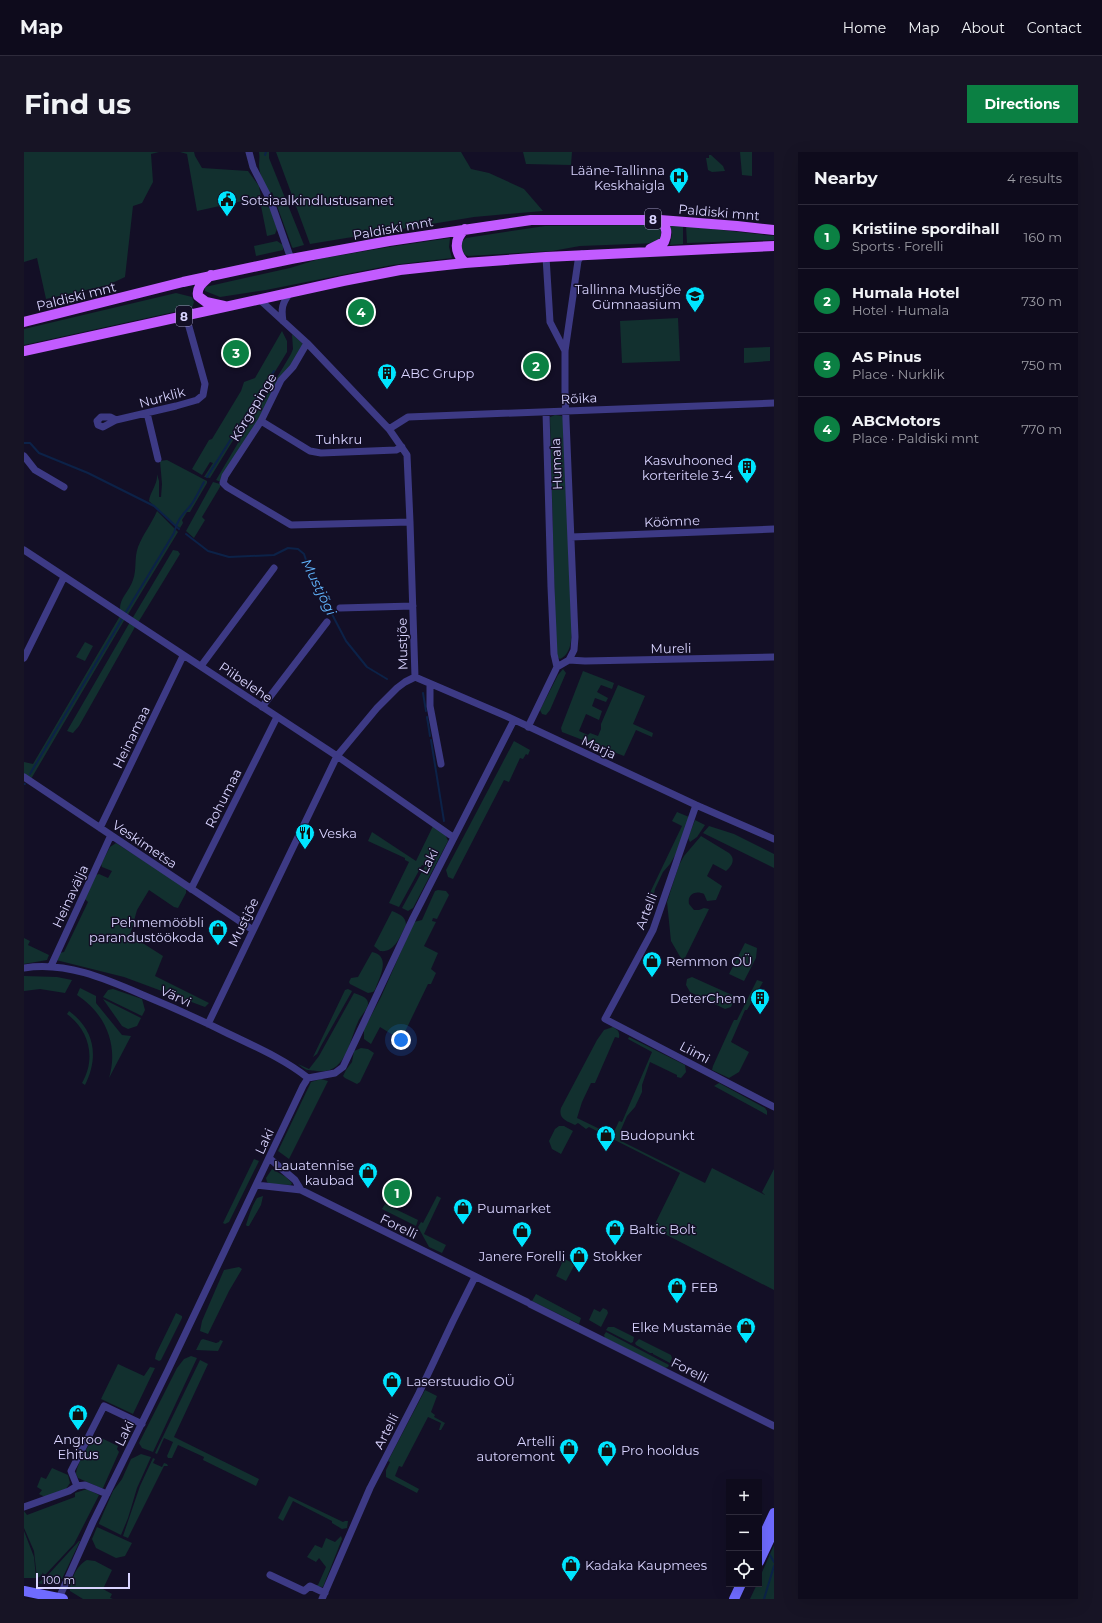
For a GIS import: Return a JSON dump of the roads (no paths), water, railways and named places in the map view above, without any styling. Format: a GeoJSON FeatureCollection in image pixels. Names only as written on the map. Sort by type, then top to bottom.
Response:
{"type":"FeatureCollection","features":[{"type":"Feature","properties":{"kind":"main road","name":"Paldiski mnt"},"geometry":{"type":"LineString","coordinates":[[24,322],[211,275],[389,241],[531,220],[660,220],[774,230]]}},
{"type":"Feature","properties":{"kind":"main road"},"geometry":{"type":"LineString","coordinates":[[647,251],[664,242],[667,236],[666,226],[660,220]]}},
{"type":"Feature","properties":{"kind":"main road"},"geometry":{"type":"LineString","coordinates":[[465,229],[459,236],[456,246],[457,253],[465,263]]}},
{"type":"Feature","properties":{"kind":"main road","name":"8"},"geometry":{"type":"LineString","coordinates":[[24,351],[343,281],[400,270],[546,256],[774,246]]}},
{"type":"Feature","properties":{"kind":"main road"},"geometry":{"type":"LineString","coordinates":[[211,275],[199,286],[198,296],[206,302],[227,307]]}},
{"type":"Feature","properties":{"kind":"main road"},"geometry":{"type":"LineString","coordinates":[[762,1539],[774,1513]]}},
{"type":"Feature","properties":{"kind":"main road"},"geometry":{"type":"LineString","coordinates":[[762,1556],[774,1530]]}},
{"type":"Feature","properties":{"kind":"main road"},"geometry":{"type":"LineString","coordinates":[[734,1599],[740,1587]]}},
{"type":"Feature","properties":{"kind":"main road"},"geometry":{"type":"LineString","coordinates":[[742,1599],[748,1587]]}},
{"type":"Feature","properties":{"kind":"main road"},"geometry":{"type":"LineString","coordinates":[[24,1591],[61,1598]]}},
{"type":"Feature","properties":{"kind":"street"},"geometry":{"type":"LineString","coordinates":[[249,152],[254,167],[271,202],[291,259]]}},
{"type":"Feature","properties":{"kind":"street","name":"Humala"},"geometry":{"type":"LineString","coordinates":[[569,660],[574,650],[575,637],[565,351],[578,263],[582,254]]}},
{"type":"Feature","properties":{"kind":"street"},"geometry":{"type":"LineString","coordinates":[[546,256],[550,322],[565,351]]}},
{"type":"Feature","properties":{"kind":"street"},"geometry":{"type":"LineString","coordinates":[[283,322],[282,308],[284,301],[290,293]]}},
{"type":"Feature","properties":{"kind":"street","name":"Mustjõe"},"geometry":{"type":"LineString","coordinates":[[208,1024],[337,756],[377,708],[397,688],[415,677],[407,455],[389,429],[307,344],[260,300]]}},
{"type":"Feature","properties":{"kind":"street","name":"Nurklik"},"geometry":{"type":"LineString","coordinates":[[116,420],[147,414],[197,400],[203,395],[205,384],[186,316]]}},
{"type":"Feature","properties":{"kind":"street","name":"Kõrgepinge"},"geometry":{"type":"LineString","coordinates":[[307,344],[293,367],[281,380],[261,421],[225,476],[223,484],[291,525],[304,526],[410,522]]}},
{"type":"Feature","properties":{"kind":"street","name":"Rõika"},"geometry":{"type":"LineString","coordinates":[[389,429],[408,417],[774,403]]}},
{"type":"Feature","properties":{"kind":"street","name":"Humala"},"geometry":{"type":"LineString","coordinates":[[546,412],[552,615],[554,654],[557,667]]}},
{"type":"Feature","properties":{"kind":"street"},"geometry":{"type":"LineString","coordinates":[[147,414],[158,459]]}},
{"type":"Feature","properties":{"kind":"street","name":"Tuhkru"},"geometry":{"type":"LineString","coordinates":[[261,421],[310,452],[321,453],[396,450],[402,447]]}},
{"type":"Feature","properties":{"kind":"street"},"geometry":{"type":"LineString","coordinates":[[24,456],[35,470],[64,487]]}},
{"type":"Feature","properties":{"kind":"street","name":"Köömne"},"geometry":{"type":"LineString","coordinates":[[571,537],[774,529]]}},
{"type":"Feature","properties":{"kind":"street","name":"Piibelehe"},"geometry":{"type":"LineString","coordinates":[[24,550],[337,756],[453,837]]}},
{"type":"Feature","properties":{"kind":"street"},"geometry":{"type":"LineString","coordinates":[[201,666],[274,568]]}},
{"type":"Feature","properties":{"kind":"street"},"geometry":{"type":"LineString","coordinates":[[24,658],[64,577]]}},
{"type":"Feature","properties":{"kind":"street"},"geometry":{"type":"LineString","coordinates":[[340,608],[413,606]]}},
{"type":"Feature","properties":{"kind":"street"},"geometry":{"type":"LineString","coordinates":[[262,708],[327,622]]}},
{"type":"Feature","properties":{"kind":"street","name":"Heinamaa"},"geometry":{"type":"LineString","coordinates":[[100,828],[183,656]]}},
{"type":"Feature","properties":{"kind":"street","name":"Mureli"},"geometry":{"type":"LineString","coordinates":[[569,660],[585,662],[774,657]]}},
{"type":"Feature","properties":{"kind":"street"},"geometry":{"type":"LineString","coordinates":[[528,727],[557,667],[569,660]]}},
{"type":"Feature","properties":{"kind":"street","name":"Marja"},"geometry":{"type":"LineString","coordinates":[[415,677],[514,720],[696,805],[774,839]]}},
{"type":"Feature","properties":{"kind":"street"},"geometry":{"type":"LineString","coordinates":[[430,684],[430,706],[441,764]]}},
{"type":"Feature","properties":{"kind":"street","name":"Rohumaa"},"geometry":{"type":"LineString","coordinates":[[191,889],[277,717]]}},
{"type":"Feature","properties":{"kind":"street","name":"Laki"},"geometry":{"type":"LineString","coordinates":[[61,1598],[107,1494],[308,1078],[335,1073],[343,1067],[453,837],[514,720]]}},
{"type":"Feature","properties":{"kind":"street","name":"Veskimetsa"},"geometry":{"type":"LineString","coordinates":[[24,777],[253,930]]}},
{"type":"Feature","properties":{"kind":"street","name":"Artelli"},"geometry":{"type":"LineString","coordinates":[[605,1019],[653,930],[696,805]]}},
{"type":"Feature","properties":{"kind":"street","name":"Heinavälja"},"geometry":{"type":"LineString","coordinates":[[51,966],[111,835]]}},
{"type":"Feature","properties":{"kind":"street","name":"Värvi"},"geometry":{"type":"LineString","coordinates":[[24,968],[51,966],[83,972],[109,980],[170,1005],[293,1066],[308,1078]]}},
{"type":"Feature","properties":{"kind":"street","name":"Liimi"},"geometry":{"type":"LineString","coordinates":[[605,1019],[774,1107]]}},
{"type":"Feature","properties":{"kind":"street"},"geometry":{"type":"LineString","coordinates":[[269,1158],[295,1180],[301,1190]]}},
{"type":"Feature","properties":{"kind":"street","name":"Forelli"},"geometry":{"type":"LineString","coordinates":[[256,1185],[301,1190],[774,1426]]}},
{"type":"Feature","properties":{"kind":"street","name":"Artelli"},"geometry":{"type":"LineString","coordinates":[[323,1596],[370,1488],[419,1393],[475,1277]]}},
{"type":"Feature","properties":{"kind":"street"},"geometry":{"type":"LineString","coordinates":[[77,1486],[71,1471],[104,1406],[142,1424]]}},
{"type":"Feature","properties":{"kind":"street"},"geometry":{"type":"LineString","coordinates":[[24,1508],[69,1491],[77,1486],[85,1485],[107,1494]]}},
{"type":"Feature","properties":{"kind":"street"},"geometry":{"type":"LineString","coordinates":[[270,1575],[304,1591],[310,1586],[323,1596]]}},
{"type":"Feature","properties":{"kind":"waterway"},"geometry":{"type":"LineString","coordinates":[[207,477],[274,371]]}},
{"type":"Feature","properties":{"kind":"waterway","name":"Mustjõgi"},"geometry":{"type":"LineString","coordinates":[[24,443],[30,443],[39,453],[88,473],[154,506],[179,529]]}},
{"type":"Feature","properties":{"kind":"waterway"},"geometry":{"type":"LineString","coordinates":[[126,612],[174,533],[179,520],[193,502],[204,482]]}},
{"type":"Feature","properties":{"kind":"waterway","name":"Mustjõgi"},"geometry":{"type":"LineString","coordinates":[[186,534],[208,551],[229,557],[274,555],[288,548],[298,549],[304,554],[310,572],[346,641],[367,667],[387,679]]}},
{"type":"Feature","properties":{"kind":"waterway"},"geometry":{"type":"LineString","coordinates":[[30,774],[122,619]]}},
{"type":"Feature","properties":{"kind":"waterway"},"geometry":{"type":"LineString","coordinates":[[423,693],[426,711]]}},
{"type":"Feature","properties":{"kind":"waterway"},"geometry":{"type":"LineString","coordinates":[[427,717],[430,736]]}},
{"type":"Feature","properties":{"kind":"waterway"},"geometry":{"type":"LineString","coordinates":[[431,740],[444,821]]}},
{"type":"Feature","properties":{"kind":"waterway"},"geometry":{"type":"LineString","coordinates":[[770,1555],[774,1562]]}},
{"type":"Feature","properties":{"kind":"waterway"},"geometry":{"type":"LineString","coordinates":[[764,1599],[774,1566]]}},
{"type":"Feature","properties":{"kind":"place","name":"Lääne-Tallinna Keskhaigla"},"geometry":{"type":"Point","coordinates":[679,194]}},
{"type":"Feature","properties":{"kind":"place","name":"Sotsiaalkindlustusamet"},"geometry":{"type":"Point","coordinates":[227,217]}},
{"type":"Feature","properties":{"kind":"place","name":"ABCMotors"},"geometry":{"type":"Point","coordinates":[361,312]}},
{"type":"Feature","properties":{"kind":"place","name":"Tallinna Mustjõe Gümnaasium"},"geometry":{"type":"Point","coordinates":[695,313]}},
{"type":"Feature","properties":{"kind":"place","name":"AS Pinus"},"geometry":{"type":"Point","coordinates":[236,353]}},
{"type":"Feature","properties":{"kind":"place","name":"Humala Hotel"},"geometry":{"type":"Point","coordinates":[536,366]}},
{"type":"Feature","properties":{"kind":"place","name":"ABC Grupp"},"geometry":{"type":"Point","coordinates":[387,390]}},
{"type":"Feature","properties":{"kind":"place","name":"Kasvuhooned korteritele 3-4"},"geometry":{"type":"Point","coordinates":[747,484]}},
{"type":"Feature","properties":{"kind":"place","name":"Veska"},"geometry":{"type":"Point","coordinates":[305,850]}},
{"type":"Feature","properties":{"kind":"place","name":"Pehmemööbli parandustöökoda"},"geometry":{"type":"Point","coordinates":[218,946]}},
{"type":"Feature","properties":{"kind":"place","name":"Remmon OÜ"},"geometry":{"type":"Point","coordinates":[652,978]}},
{"type":"Feature","properties":{"kind":"place","name":"DeterChem"},"geometry":{"type":"Point","coordinates":[760,1015]}},
{"type":"Feature","properties":{"kind":"place","name":"Budopunkt"},"geometry":{"type":"Point","coordinates":[606,1152]}},
{"type":"Feature","properties":{"kind":"place","name":"Lauatennise kaubad"},"geometry":{"type":"Point","coordinates":[368,1189]}},
{"type":"Feature","properties":{"kind":"place","name":"Kristiine spordihall"},"geometry":{"type":"Point","coordinates":[397,1193]}},
{"type":"Feature","properties":{"kind":"place","name":"Puumarket"},"geometry":{"type":"Point","coordinates":[463,1225]}},
{"type":"Feature","properties":{"kind":"place","name":"Baltic Bolt"},"geometry":{"type":"Point","coordinates":[615,1246]}},
{"type":"Feature","properties":{"kind":"place","name":"Janere Forelli"},"geometry":{"type":"Point","coordinates":[522,1248]}},
{"type":"Feature","properties":{"kind":"place","name":"Stokker"},"geometry":{"type":"Point","coordinates":[579,1273]}},
{"type":"Feature","properties":{"kind":"place","name":"FEB"},"geometry":{"type":"Point","coordinates":[677,1304]}},
{"type":"Feature","properties":{"kind":"place","name":"Elke Mustamäe"},"geometry":{"type":"Point","coordinates":[746,1344]}},
{"type":"Feature","properties":{"kind":"place","name":"Laserstuudio OÜ"},"geometry":{"type":"Point","coordinates":[392,1398]}},
{"type":"Feature","properties":{"kind":"place","name":"Angroo Ehitus"},"geometry":{"type":"Point","coordinates":[78,1431]}},
{"type":"Feature","properties":{"kind":"place","name":"Artelli autoremont"},"geometry":{"type":"Point","coordinates":[569,1465]}},
{"type":"Feature","properties":{"kind":"place","name":"Pro hooldus"},"geometry":{"type":"Point","coordinates":[607,1467]}},
{"type":"Feature","properties":{"kind":"place","name":"Kadaka Kaupmees"},"geometry":{"type":"Point","coordinates":[571,1582]}}]}
